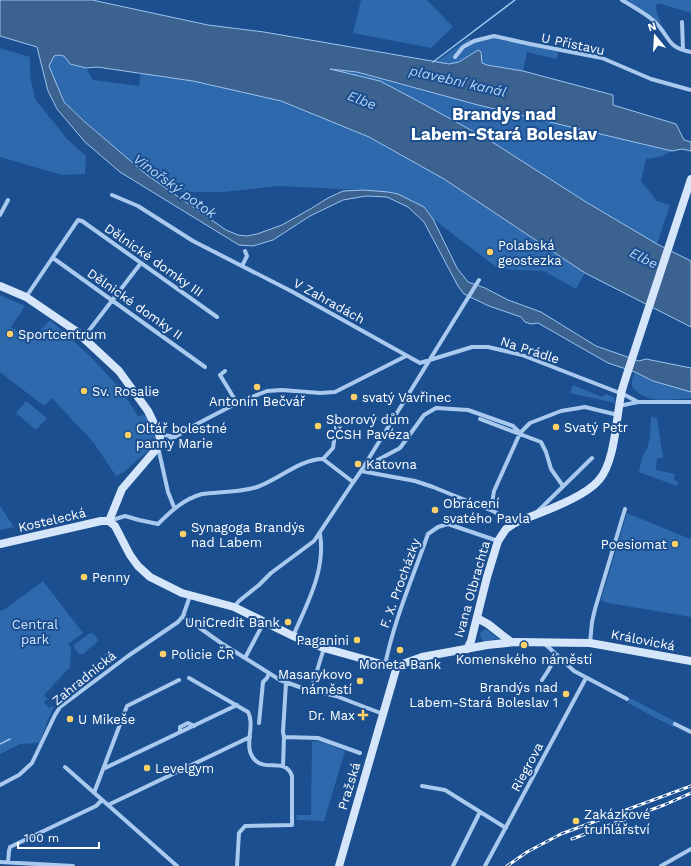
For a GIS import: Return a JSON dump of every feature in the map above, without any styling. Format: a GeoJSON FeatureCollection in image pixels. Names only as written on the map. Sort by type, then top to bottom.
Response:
{"type":"FeatureCollection","features":[{"type":"Feature","properties":{"kind":"main road","name":"Ivana Olbrachta"},"geometry":{"type":"LineString","coordinates":[[397,666],[422,657],[467,649],[471,641],[498,540],[506,529],[515,523],[571,500],[592,487],[599,481],[604,473],[610,459],[621,394],[626,374],[690,189],[691,179]]}},
{"type":"Feature","properties":{"kind":"main road"},"geometry":{"type":"LineString","coordinates":[[0,286],[26,297],[84,337],[119,371],[148,412],[159,434],[160,439],[158,447],[122,489],[109,521],[115,526],[130,555],[146,574],[177,591],[190,596],[234,607],[293,636],[322,647],[385,665],[397,666],[383,714]]}},
{"type":"Feature","properties":{"kind":"main road","name":"Kostelecká"},"geometry":{"type":"LineString","coordinates":[[0,544],[101,521],[109,521]]}},
{"type":"Feature","properties":{"kind":"main road"},"geometry":{"type":"LineString","coordinates":[[477,618],[488,624],[511,642]]}},
{"type":"Feature","properties":{"kind":"main road","name":"Královická"},"geometry":{"type":"LineString","coordinates":[[467,649],[511,642],[590,642],[691,661]]}},
{"type":"Feature","properties":{"kind":"main road","name":"Pražská"},"geometry":{"type":"LineString","coordinates":[[339,866],[383,714]]}},
{"type":"Feature","properties":{"kind":"street"},"geometry":{"type":"LineString","coordinates":[[622,0],[651,19],[660,27],[676,48],[691,52]]}},
{"type":"Feature","properties":{"kind":"street"},"geometry":{"type":"LineString","coordinates":[[682,22],[683,50]]}},
{"type":"Feature","properties":{"kind":"street","name":"U Přístavu"},"geometry":{"type":"LineString","coordinates":[[455,57],[463,47],[474,41],[494,36],[602,58],[651,79],[691,90]]}},
{"type":"Feature","properties":{"kind":"street","name":"V Zahradách"},"geometry":{"type":"LineString","coordinates":[[112,195],[138,206],[193,241],[291,291],[406,356],[420,363],[430,361]]}},
{"type":"Feature","properties":{"kind":"street"},"geometry":{"type":"LineString","coordinates":[[0,215],[8,200]]}},
{"type":"Feature","properties":{"kind":"street","name":"Dělnické domky III"},"geometry":{"type":"LineString","coordinates":[[53,258],[78,220],[82,221],[217,317]]}},
{"type":"Feature","properties":{"kind":"street"},"geometry":{"type":"LineString","coordinates":[[242,266],[247,256],[245,251]]}},
{"type":"Feature","properties":{"kind":"street"},"geometry":{"type":"LineString","coordinates":[[26,297],[53,258]]}},
{"type":"Feature","properties":{"kind":"street","name":"Dělnické domky II"},"geometry":{"type":"LineString","coordinates":[[53,258],[205,367]]}},
{"type":"Feature","properties":{"kind":"street"},"geometry":{"type":"LineString","coordinates":[[84,337],[141,263]]}},
{"type":"Feature","properties":{"kind":"street"},"geometry":{"type":"LineString","coordinates":[[234,607],[271,573],[314,542],[320,534],[430,361],[479,280]]}},
{"type":"Feature","properties":{"kind":"street","name":"Na Prádle"},"geometry":{"type":"LineString","coordinates":[[430,361],[472,347],[488,347],[522,355],[625,395],[638,402]]}},
{"type":"Feature","properties":{"kind":"street"},"geometry":{"type":"LineString","coordinates":[[174,507],[168,492],[158,447],[195,425],[238,403],[267,391],[282,390],[320,393],[335,392],[406,356]]}},
{"type":"Feature","properties":{"kind":"street"},"geometry":{"type":"LineString","coordinates":[[225,372],[220,375],[238,403]]}},
{"type":"Feature","properties":{"kind":"street"},"geometry":{"type":"LineString","coordinates":[[619,406],[638,402],[691,402]]}},
{"type":"Feature","properties":{"kind":"street"},"geometry":{"type":"LineString","coordinates":[[491,510],[494,491],[520,433],[530,423],[561,410],[585,406],[618,415]]}},
{"type":"Feature","properties":{"kind":"street"},"geometry":{"type":"LineString","coordinates":[[364,466],[400,448],[424,415],[436,408],[468,410],[513,426],[520,433]]}},
{"type":"Feature","properties":{"kind":"street"},"geometry":{"type":"LineString","coordinates":[[480,419],[541,442],[546,452],[551,469],[563,486]]}},
{"type":"Feature","properties":{"kind":"street"},"geometry":{"type":"LineString","coordinates":[[109,521],[125,516],[158,524],[174,507],[191,498],[202,494],[256,487],[267,483],[307,462],[323,459],[333,448],[337,421]]}},
{"type":"Feature","properties":{"kind":"street"},"geometry":{"type":"LineString","coordinates":[[159,434],[175,437]]}},
{"type":"Feature","properties":{"kind":"street"},"geometry":{"type":"LineString","coordinates":[[534,515],[592,458]]}},
{"type":"Feature","properties":{"kind":"street"},"geometry":{"type":"LineString","coordinates":[[323,459],[353,482]]}},
{"type":"Feature","properties":{"kind":"street"},"geometry":{"type":"LineString","coordinates":[[361,471],[415,481],[433,487],[491,510],[515,523]]}},
{"type":"Feature","properties":{"kind":"street"},"geometry":{"type":"LineString","coordinates":[[590,642],[595,609],[625,510]]}},
{"type":"Feature","properties":{"kind":"street","name":"F. X. Procházky"},"geometry":{"type":"LineString","coordinates":[[385,665],[394,627],[428,534],[448,524],[498,540]]}},
{"type":"Feature","properties":{"kind":"street"},"geometry":{"type":"LineString","coordinates":[[293,636],[318,576],[322,552],[320,534]]}},
{"type":"Feature","properties":{"kind":"street"},"geometry":{"type":"LineString","coordinates":[[190,596],[183,616],[221,643],[269,673],[286,683],[342,698],[383,714]]}},
{"type":"Feature","properties":{"kind":"street","name":"Zahradnická"},"geometry":{"type":"LineString","coordinates":[[0,785],[19,775],[32,763],[55,714],[60,707],[128,656],[178,622],[183,616]]}},
{"type":"Feature","properties":{"kind":"street"},"geometry":{"type":"LineString","coordinates":[[245,658],[265,621]]}},
{"type":"Feature","properties":{"kind":"street"},"geometry":{"type":"LineString","coordinates":[[544,643],[574,671],[627,699]]}},
{"type":"Feature","properties":{"kind":"street"},"geometry":{"type":"LineString","coordinates":[[311,690],[322,647]]}},
{"type":"Feature","properties":{"kind":"street"},"geometry":{"type":"LineString","coordinates":[[542,680],[549,671],[554,659],[554,653]]}},
{"type":"Feature","properties":{"kind":"street"},"geometry":{"type":"LineString","coordinates":[[259,723],[263,682],[269,673]]}},
{"type":"Feature","properties":{"kind":"street"},"geometry":{"type":"LineString","coordinates":[[189,678],[248,712],[250,717],[249,747],[251,756],[256,762],[261,764],[283,766],[290,771],[292,776],[292,824],[245,826],[239,833],[237,866]]}},
{"type":"Feature","properties":{"kind":"street","name":"Riegrova"},"geometry":{"type":"LineString","coordinates":[[485,866],[586,678]]}},
{"type":"Feature","properties":{"kind":"street"},"geometry":{"type":"LineString","coordinates":[[94,793],[127,706],[179,680]]}},
{"type":"Feature","properties":{"kind":"street"},"geometry":{"type":"LineString","coordinates":[[283,766],[283,732],[286,683]]}},
{"type":"Feature","properties":{"kind":"street"},"geometry":{"type":"LineString","coordinates":[[103,770],[237,705]]}},
{"type":"Feature","properties":{"kind":"street"},"geometry":{"type":"LineString","coordinates":[[675,724],[691,732]]}},
{"type":"Feature","properties":{"kind":"street"},"geometry":{"type":"LineString","coordinates":[[284,737],[318,738],[360,753]]}},
{"type":"Feature","properties":{"kind":"street"},"geometry":{"type":"LineString","coordinates":[[108,805],[250,738]]}},
{"type":"Feature","properties":{"kind":"street"},"geometry":{"type":"LineString","coordinates":[[65,767],[177,866]]}},
{"type":"Feature","properties":{"kind":"street"},"geometry":{"type":"LineString","coordinates":[[422,786],[446,790],[506,828]]}},
{"type":"Feature","properties":{"kind":"street"},"geometry":{"type":"LineString","coordinates":[[8,862],[10,846],[96,806],[102,800]]}},
{"type":"Feature","properties":{"kind":"street"},"geometry":{"type":"LineString","coordinates":[[454,866],[480,812]]}},
{"type":"Feature","properties":{"kind":"street"},"geometry":{"type":"LineString","coordinates":[[661,866],[691,849]]}},
{"type":"Feature","properties":{"kind":"street"},"geometry":{"type":"LineString","coordinates":[[0,862],[73,866]]}},
{"type":"Feature","properties":{"kind":"green space"},"geometry":{"type":"Polygon","coordinates":[[[361,0],[427,0],[453,27],[431,48],[353,33],[361,0]]]}},
{"type":"Feature","properties":{"kind":"green space"},"geometry":{"type":"Polygon","coordinates":[[[625,0],[691,0],[691,13],[657,4],[656,12],[662,24],[625,0]]]}},
{"type":"Feature","properties":{"kind":"green space"},"geometry":{"type":"Polygon","coordinates":[[[469,38],[474,43],[493,38],[558,52],[557,59],[527,52],[523,71],[482,63],[481,52],[472,54],[455,63],[447,64],[436,62],[469,38]]]}},
{"type":"Feature","properties":{"kind":"green space"},"geometry":{"type":"Polygon","coordinates":[[[0,48],[30,57],[30,76],[35,99],[67,139],[86,156],[85,174],[62,175],[0,157],[0,48]]]}},
{"type":"Feature","properties":{"kind":"green space"},"geometry":{"type":"Polygon","coordinates":[[[54,55],[64,56],[70,64],[86,68],[93,80],[139,86],[141,72],[192,81],[281,101],[369,137],[444,179],[585,273],[576,289],[544,271],[499,269],[433,219],[424,207],[398,194],[363,190],[279,186],[223,192],[171,192],[124,156],[64,102],[49,66],[54,55]]]}},
{"type":"Feature","properties":{"kind":"green space"},"geometry":{"type":"Polygon","coordinates":[[[322,68],[357,72],[478,105],[672,151],[660,157],[646,159],[641,181],[657,201],[670,205],[657,244],[586,202],[489,140],[380,81],[322,68]]]}},
{"type":"Feature","properties":{"kind":"green space"},"geometry":{"type":"Polygon","coordinates":[[[0,295],[25,306],[11,327],[30,341],[50,320],[90,356],[116,384],[117,383],[138,416],[144,415],[147,417],[156,440],[155,445],[125,471],[116,476],[93,442],[52,398],[44,406],[0,372],[0,295]]]}},
{"type":"Feature","properties":{"kind":"green space"},"geometry":{"type":"Polygon","coordinates":[[[635,372],[653,381],[691,392],[691,398],[660,400],[644,396],[632,387],[632,379],[635,372]]]}},
{"type":"Feature","properties":{"kind":"green space"},"geometry":{"type":"Polygon","coordinates":[[[573,385],[602,397],[606,394],[614,397],[615,403],[570,393],[573,385]]]}},
{"type":"Feature","properties":{"kind":"green space"},"geometry":{"type":"Polygon","coordinates":[[[26,401],[47,418],[36,430],[16,413],[26,401]]]}},
{"type":"Feature","properties":{"kind":"green space"},"geometry":{"type":"Polygon","coordinates":[[[651,417],[657,418],[663,458],[657,458],[656,470],[675,474],[674,480],[678,481],[677,486],[639,472],[642,457],[647,449],[650,437],[651,417]]]}},
{"type":"Feature","properties":{"kind":"green space"},"geometry":{"type":"Polygon","coordinates":[[[0,506],[14,527],[0,530],[0,506]]]}},
{"type":"Feature","properties":{"kind":"green space"},"geometry":{"type":"Polygon","coordinates":[[[627,513],[690,539],[691,535],[691,617],[608,603],[601,600],[627,513]]]}},
{"type":"Feature","properties":{"kind":"green space","name":"Central park"},"geometry":{"type":"Polygon","coordinates":[[[43,581],[83,633],[68,644],[71,648],[70,667],[44,695],[48,699],[44,702],[49,708],[54,707],[39,743],[20,744],[0,754],[0,611],[5,609],[43,581]]]}},
{"type":"Feature","properties":{"kind":"green space"},"geometry":{"type":"Polygon","coordinates":[[[485,629],[499,639],[484,641],[481,638],[480,633],[485,629]]]}},
{"type":"Feature","properties":{"kind":"green space"},"geometry":{"type":"Polygon","coordinates":[[[90,633],[94,634],[98,640],[97,642],[83,654],[79,654],[74,645],[90,633]]]}},
{"type":"Feature","properties":{"kind":"green space"},"geometry":{"type":"Polygon","coordinates":[[[107,653],[113,661],[59,702],[108,662],[104,654],[107,653]]]}},
{"type":"Feature","properties":{"kind":"green space"},"geometry":{"type":"Polygon","coordinates":[[[630,698],[676,722],[673,727],[628,703],[630,698]]]}},
{"type":"Feature","properties":{"kind":"green space"},"geometry":{"type":"Polygon","coordinates":[[[316,741],[345,751],[324,821],[297,820],[296,815],[311,815],[312,742],[316,741]]]}},
{"type":"Feature","properties":{"kind":"water"},"geometry":{"type":"Polygon","coordinates":[[[0,0],[92,0],[208,25],[264,32],[449,64],[459,62],[478,50],[481,52],[482,63],[487,65],[523,71],[613,95],[613,105],[676,124],[684,140],[691,142],[691,151],[682,149],[672,151],[478,105],[357,72],[330,69],[380,81],[418,101],[489,140],[586,202],[657,244],[691,261],[691,327],[585,273],[444,179],[369,137],[281,101],[193,81],[97,67],[86,68],[70,64],[64,56],[58,55],[54,56],[49,66],[64,102],[85,122],[147,175],[226,230],[238,235],[247,236],[257,234],[282,225],[343,191],[363,190],[398,194],[424,207],[433,219],[457,268],[468,282],[485,288],[508,300],[541,312],[596,346],[639,361],[646,359],[691,368],[691,392],[653,381],[635,372],[608,363],[538,323],[531,324],[525,322],[521,317],[489,306],[464,294],[458,286],[424,222],[408,207],[387,197],[366,196],[343,200],[310,216],[273,240],[253,246],[239,245],[120,172],[85,142],[57,109],[48,91],[37,47],[0,36],[0,0]]]}},
{"type":"Feature","properties":{"kind":"waterway","name":"plavební kanál"},"geometry":{"type":"LineString","coordinates":[[433,62],[515,0]]}},
{"type":"Feature","properties":{"kind":"waterway","name":"Vinořský potok"},"geometry":{"type":"LineString","coordinates":[[0,744],[10,739]]}},
{"type":"Feature","properties":{"kind":"railway"},"geometry":{"type":"LineString","coordinates":[[507,866],[527,852],[561,834],[691,786]]}},
{"type":"Feature","properties":{"kind":"railway"},"geometry":{"type":"LineString","coordinates":[[572,839],[664,805],[691,793]]}},
{"type":"Feature","properties":{"kind":"place","name":"Polabská geostezka"},"geometry":{"type":"Point","coordinates":[490,252]}},
{"type":"Feature","properties":{"kind":"place","name":"Sportcentrum"},"geometry":{"type":"Point","coordinates":[10,334]}},
{"type":"Feature","properties":{"kind":"place","name":"Antonín Bečvář"},"geometry":{"type":"Point","coordinates":[257,387]}},
{"type":"Feature","properties":{"kind":"place","name":"Sv. Rosalie"},"geometry":{"type":"Point","coordinates":[84,391]}},
{"type":"Feature","properties":{"kind":"place","name":"svatý Vavřinec"},"geometry":{"type":"Point","coordinates":[354,397]}},
{"type":"Feature","properties":{"kind":"place","name":"Sborový dům CČSH Pavéza"},"geometry":{"type":"Point","coordinates":[318,426]}},
{"type":"Feature","properties":{"kind":"place","name":"Svatý Petr"},"geometry":{"type":"Point","coordinates":[556,427]}},
{"type":"Feature","properties":{"kind":"place","name":"Oltář bolestné panny Marie"},"geometry":{"type":"Point","coordinates":[128,435]}},
{"type":"Feature","properties":{"kind":"place","name":"Katovna"},"geometry":{"type":"Point","coordinates":[358,464]}},
{"type":"Feature","properties":{"kind":"place","name":"Obrácení svatého Pavla"},"geometry":{"type":"Point","coordinates":[435,510]}},
{"type":"Feature","properties":{"kind":"place","name":"Synagoga Brandýs nad Labem"},"geometry":{"type":"Point","coordinates":[183,534]}},
{"type":"Feature","properties":{"kind":"place","name":"Poesiomat"},"geometry":{"type":"Point","coordinates":[675,544]}},
{"type":"Feature","properties":{"kind":"place","name":"Penny"},"geometry":{"type":"Point","coordinates":[84,577]}},
{"type":"Feature","properties":{"kind":"place","name":"UniCredit Bank"},"geometry":{"type":"Point","coordinates":[288,622]}},
{"type":"Feature","properties":{"kind":"place","name":"Paganini"},"geometry":{"type":"Point","coordinates":[357,640]}},
{"type":"Feature","properties":{"kind":"place","name":"Komenského náměstí"},"geometry":{"type":"Point","coordinates":[524,645]}},
{"type":"Feature","properties":{"kind":"place","name":"Moneta Bank"},"geometry":{"type":"Point","coordinates":[400,650]}},
{"type":"Feature","properties":{"kind":"place","name":"Policie ČR"},"geometry":{"type":"Point","coordinates":[163,654]}},
{"type":"Feature","properties":{"kind":"place","name":"Masarykovo náměstí"},"geometry":{"type":"Point","coordinates":[360,681]}},
{"type":"Feature","properties":{"kind":"place","name":"Brandýs nad Labem-Stará Boleslav 1"},"geometry":{"type":"Point","coordinates":[566,694]}},
{"type":"Feature","properties":{"kind":"place","name":"Dr. Max"},"geometry":{"type":"Point","coordinates":[363,715]}},
{"type":"Feature","properties":{"kind":"place","name":"U Mikeše"},"geometry":{"type":"Point","coordinates":[70,719]}},
{"type":"Feature","properties":{"kind":"place","name":"Levelgym"},"geometry":{"type":"Point","coordinates":[147,768]}},
{"type":"Feature","properties":{"kind":"place","name":"Zakázkové truhlářství"},"geometry":{"type":"Point","coordinates":[576,821]}},
{"type":"Feature","properties":{"kind":"district","name":"Brandýs nad Labem-Stará Boleslav"},"geometry":{"type":"Point","coordinates":[504,124]}},
{"type":"Feature","properties":{"kind":"water label","name":"Elbe"},"geometry":{"type":"Point","coordinates":[362,100]}},
{"type":"Feature","properties":{"kind":"water label","name":"Elbe"},"geometry":{"type":"Point","coordinates":[644,258]}}]}
